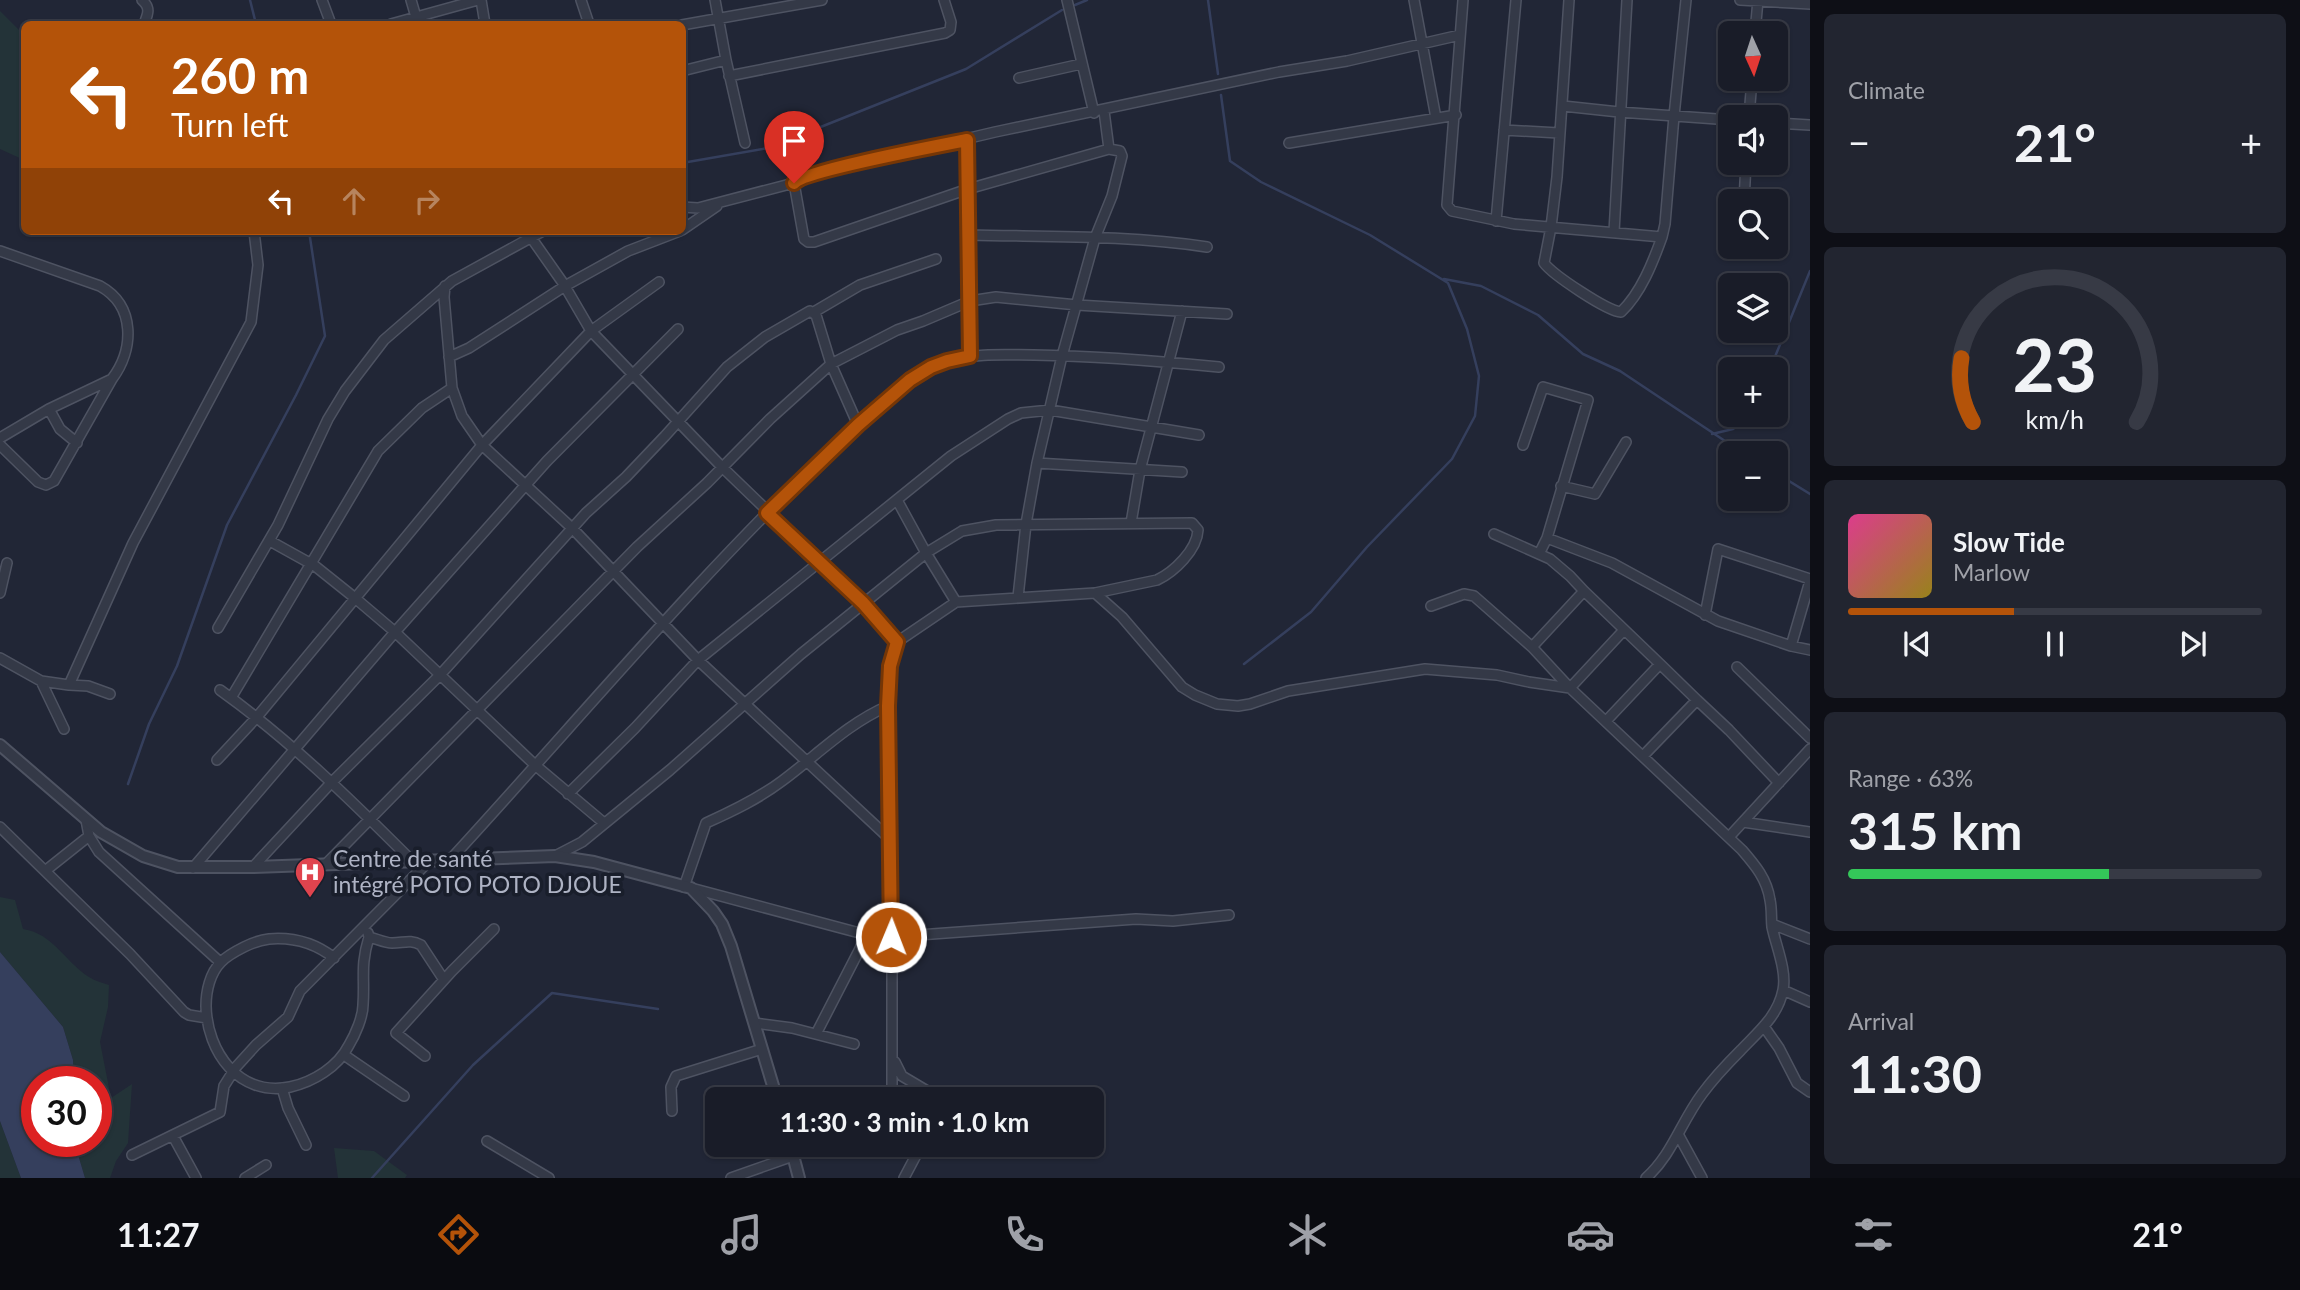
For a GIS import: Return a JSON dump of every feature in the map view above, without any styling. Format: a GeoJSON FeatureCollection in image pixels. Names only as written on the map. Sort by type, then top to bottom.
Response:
{"type":"FeatureCollection","features":[{"type":"Feature","properties":{"kind":"street"},"geometry":{"type":"LineString","coordinates":[[142,0],[148,6],[149,14],[146,21]]}},
{"type":"Feature","properties":{"kind":"street"},"geometry":{"type":"LineString","coordinates":[[322,0],[330,21]]}},
{"type":"Feature","properties":{"kind":"street"},"geometry":{"type":"LineString","coordinates":[[411,0],[417,21],[480,0],[484,21]]}},
{"type":"Feature","properties":{"kind":"street"},"geometry":{"type":"LineString","coordinates":[[581,0],[588,21]]}},
{"type":"Feature","properties":{"kind":"street"},"geometry":{"type":"LineString","coordinates":[[715,0],[745,143]]}},
{"type":"Feature","properties":{"kind":"street"},"geometry":{"type":"LineString","coordinates":[[686,24],[822,0]]}},
{"type":"Feature","properties":{"kind":"street"},"geometry":{"type":"LineString","coordinates":[[729,76],[945,33],[950,30],[951,22],[944,0]]}},
{"type":"Feature","properties":{"kind":"street"},"geometry":{"type":"LineString","coordinates":[[1067,0],[1094,113]]}},
{"type":"Feature","properties":{"kind":"street"},"geometry":{"type":"LineString","coordinates":[[1414,0],[1436,118]]}},
{"type":"Feature","properties":{"kind":"street"},"geometry":{"type":"LineString","coordinates":[[1463,0],[1447,205],[1452,211],[1496,221],[1662,237]]}},
{"type":"Feature","properties":{"kind":"street"},"geometry":{"type":"LineString","coordinates":[[1496,221],[1516,0]]}},
{"type":"Feature","properties":{"kind":"street"},"geometry":{"type":"LineString","coordinates":[[1569,0],[1563,106],[1551,227],[1543,258],[1546,267],[1617,312],[1624,310],[1632,298],[1662,237],[1667,213],[1686,0]]}},
{"type":"Feature","properties":{"kind":"street"},"geometry":{"type":"LineString","coordinates":[[1614,232],[1626,0]]}},
{"type":"Feature","properties":{"kind":"street"},"geometry":{"type":"LineString","coordinates":[[1740,0],[1810,4]]}},
{"type":"Feature","properties":{"kind":"street"},"geometry":{"type":"LineString","coordinates":[[1756,21],[1758,1]]}},
{"type":"Feature","properties":{"kind":"street"},"geometry":{"type":"LineString","coordinates":[[686,207],[698,208],[794,183],[800,178],[830,170],[1460,35]]}},
{"type":"Feature","properties":{"kind":"street"},"geometry":{"type":"LineString","coordinates":[[686,70],[726,60]]}},
{"type":"Feature","properties":{"kind":"street"},"geometry":{"type":"LineString","coordinates":[[1019,78],[1081,64]]}},
{"type":"Feature","properties":{"kind":"street"},"geometry":{"type":"LineString","coordinates":[[1563,106],[1619,113],[1718,119]]}},
{"type":"Feature","properties":{"kind":"street"},"geometry":{"type":"LineString","coordinates":[[1104,111],[1109,149]]}},
{"type":"Feature","properties":{"kind":"street"},"geometry":{"type":"LineString","coordinates":[[1289,143],[1456,115]]}},
{"type":"Feature","properties":{"kind":"street"},"geometry":{"type":"LineString","coordinates":[[1788,124],[1810,125]]}},
{"type":"Feature","properties":{"kind":"street"},"geometry":{"type":"LineString","coordinates":[[1504,130],[1559,134]]}},
{"type":"Feature","properties":{"kind":"street"},"geometry":{"type":"LineString","coordinates":[[967,140],[970,356]]}},
{"type":"Feature","properties":{"kind":"street"},"geometry":{"type":"LineString","coordinates":[[794,183],[804,239],[814,242],[968,189],[1109,149],[1120,151],[1122,156],[1112,196],[1095,238],[1049,410],[1026,524],[1018,597]]}},
{"type":"Feature","properties":{"kind":"street"},"geometry":{"type":"LineString","coordinates":[[686,227],[725,201]]}},
{"type":"Feature","properties":{"kind":"street"},"geometry":{"type":"LineString","coordinates":[[69,685],[133,543],[251,322],[258,265],[254,235]]}},
{"type":"Feature","properties":{"kind":"street"},"geometry":{"type":"LineString","coordinates":[[218,628],[270,541],[328,419],[345,391],[384,340],[445,286],[528,235]]}},
{"type":"Feature","properties":{"kind":"street"},"geometry":{"type":"LineString","coordinates":[[531,235],[591,331],[767,513],[863,603],[897,642]]}},
{"type":"Feature","properties":{"kind":"street"},"geometry":{"type":"LineString","coordinates":[[449,356],[469,348],[565,286],[628,251],[668,235]]}},
{"type":"Feature","properties":{"kind":"street"},"geometry":{"type":"LineString","coordinates":[[970,235],[1166,241],[1207,247]]}},
{"type":"Feature","properties":{"kind":"street"},"geometry":{"type":"LineString","coordinates":[[0,251],[100,286],[110,292],[124,313],[129,334],[125,357],[54,481],[46,485],[38,482],[0,445]]}},
{"type":"Feature","properties":{"kind":"street"},"geometry":{"type":"LineString","coordinates":[[253,867],[331,783],[440,675],[573,528],[626,477],[727,367],[765,337],[860,285],[936,259]]}},
{"type":"Feature","properties":{"kind":"street"},"geometry":{"type":"LineString","coordinates":[[216,760],[257,717],[482,445],[591,331],[659,282]]}},
{"type":"Feature","properties":{"kind":"street"},"geometry":{"type":"LineString","coordinates":[[445,286],[452,388],[462,416],[482,445],[573,528],[698,660],[891,840]]}},
{"type":"Feature","properties":{"kind":"street"},"geometry":{"type":"LineString","coordinates":[[325,865],[475,709],[637,547],[831,364],[897,330],[970,301],[1005,297],[1077,305],[1227,314]]}},
{"type":"Feature","properties":{"kind":"street"},"geometry":{"type":"LineString","coordinates":[[1131,523],[1140,470],[1182,311]]}},
{"type":"Feature","properties":{"kind":"street"},"geometry":{"type":"LineString","coordinates":[[814,312],[831,364],[858,425]]}},
{"type":"Feature","properties":{"kind":"street"},"geometry":{"type":"LineString","coordinates":[[193,868],[395,632],[526,486],[598,408],[678,329]]}},
{"type":"Feature","properties":{"kind":"street"},"geometry":{"type":"LineString","coordinates":[[449,861],[767,513],[858,425],[910,380],[939,364],[970,356],[1062,356],[1219,367]]}},
{"type":"Feature","properties":{"kind":"street"},"geometry":{"type":"LineString","coordinates":[[0,438],[49,409],[112,379]]}},
{"type":"Feature","properties":{"kind":"street"},"geometry":{"type":"LineString","coordinates":[[1523,446],[1543,387],[1588,400],[1547,538],[1539,554]]}},
{"type":"Feature","properties":{"kind":"street"},"geometry":{"type":"LineString","coordinates":[[231,698],[378,452],[422,408],[452,388]]}},
{"type":"Feature","properties":{"kind":"street"},"geometry":{"type":"LineString","coordinates":[[49,409],[60,429],[76,443]]}},
{"type":"Feature","properties":{"kind":"street"},"geometry":{"type":"LineString","coordinates":[[568,794],[635,728],[698,660],[951,456],[1008,419],[1049,410],[1199,435]]}},
{"type":"Feature","properties":{"kind":"street"},"geometry":{"type":"LineString","coordinates":[[1561,486],[1595,494],[1626,442]]}},
{"type":"Feature","properties":{"kind":"street"},"geometry":{"type":"LineString","coordinates":[[1037,463],[1182,472]]}},
{"type":"Feature","properties":{"kind":"street"},"geometry":{"type":"LineString","coordinates":[[897,500],[956,602]]}},
{"type":"Feature","properties":{"kind":"street"},"geometry":{"type":"LineString","coordinates":[[555,856],[582,842],[670,770],[745,702],[863,603],[948,538],[973,528],[1026,524],[1192,523],[1199,534],[1183,559],[1166,575],[1144,583],[1095,593],[956,602],[897,642],[890,666],[888,706],[892,1087]]}},
{"type":"Feature","properties":{"kind":"street"},"geometry":{"type":"LineString","coordinates":[[1494,534],[1560,566],[1729,730],[1779,783]]}},
{"type":"Feature","properties":{"kind":"street"},"geometry":{"type":"LineString","coordinates":[[1547,538],[1612,563],[1704,615],[1791,646],[1810,650]]}},
{"type":"Feature","properties":{"kind":"street"},"geometry":{"type":"LineString","coordinates":[[270,541],[311,564],[355,598],[395,632],[535,765],[604,823]]}},
{"type":"Feature","properties":{"kind":"street"},"geometry":{"type":"LineString","coordinates":[[1704,615],[1718,549],[1810,580],[1791,646]]}},
{"type":"Feature","properties":{"kind":"street"},"geometry":{"type":"LineString","coordinates":[[0,593],[7,563]]}},
{"type":"Feature","properties":{"kind":"street"},"geometry":{"type":"LineString","coordinates":[[1532,647],[1584,592]]}},
{"type":"Feature","properties":{"kind":"street"},"geometry":{"type":"LineString","coordinates":[[1095,593],[1122,617],[1182,687],[1217,704],[1250,704],[1289,691],[1425,669],[1496,675],[1570,688]]}},
{"type":"Feature","properties":{"kind":"street"},"geometry":{"type":"LineString","coordinates":[[1431,606],[1470,594],[1532,647],[1570,688],[1729,837],[1758,868],[1766,883],[1771,901],[1783,990],[1765,1028],[1704,1091],[1691,1109],[1679,1136],[1658,1167],[1646,1178]]}},
{"type":"Feature","properties":{"kind":"street"},"geometry":{"type":"LineString","coordinates":[[1570,688],[1624,630]]}},
{"type":"Feature","properties":{"kind":"street"},"geometry":{"type":"LineString","coordinates":[[0,658],[41,681],[88,686],[110,694]]}},
{"type":"Feature","properties":{"kind":"street"},"geometry":{"type":"LineString","coordinates":[[1607,720],[1660,664]]}},
{"type":"Feature","properties":{"kind":"street"},"geometry":{"type":"LineString","coordinates":[[1737,667],[1810,738]]}},
{"type":"Feature","properties":{"kind":"street"},"geometry":{"type":"LineString","coordinates":[[41,681],[64,729]]}},
{"type":"Feature","properties":{"kind":"street"},"geometry":{"type":"LineString","coordinates":[[220,690],[294,749],[413,862]]}},
{"type":"Feature","properties":{"kind":"street"},"geometry":{"type":"LineString","coordinates":[[1643,756],[1697,700]]}},
{"type":"Feature","properties":{"kind":"street"},"geometry":{"type":"LineString","coordinates":[[688,888],[706,822],[747,805],[874,712],[888,706]]}},
{"type":"Feature","properties":{"kind":"street"},"geometry":{"type":"LineString","coordinates":[[0,746],[86,820],[114,840],[143,856],[178,867],[325,865],[555,856],[594,862],[867,935],[891,937],[1229,915]]}},
{"type":"Feature","properties":{"kind":"street"},"geometry":{"type":"LineString","coordinates":[[1729,837],[1810,749]]}},
{"type":"Feature","properties":{"kind":"street"},"geometry":{"type":"LineString","coordinates":[[86,820],[89,836],[99,852],[220,962]]}},
{"type":"Feature","properties":{"kind":"street"},"geometry":{"type":"LineString","coordinates":[[1744,822],[1810,832]]}},
{"type":"Feature","properties":{"kind":"street"},"geometry":{"type":"LineString","coordinates":[[0,827],[130,954],[184,1012],[207,1018]]}},
{"type":"Feature","properties":{"kind":"street"},"geometry":{"type":"LineString","coordinates":[[45,871],[89,836]]}},
{"type":"Feature","properties":{"kind":"street"},"geometry":{"type":"LineString","coordinates":[[132,1155],[220,1112],[224,1086],[232,1072],[250,1051],[288,1017],[300,991],[429,861]]}},
{"type":"Feature","properties":{"kind":"street"},"geometry":{"type":"LineString","coordinates":[[688,888],[704,900],[722,924],[773,1087]]}},
{"type":"Feature","properties":{"kind":"street"},"geometry":{"type":"LineString","coordinates":[[1772,924],[1810,939]]}},
{"type":"Feature","properties":{"kind":"street"},"geometry":{"type":"LineString","coordinates":[[334,958],[312,944],[278,939],[250,944],[220,962],[208,988],[207,1018],[213,1044],[232,1072],[263,1086],[282,1088],[302,1084],[328,1070],[344,1055],[364,1007],[363,967],[369,937],[364,926]]}},
{"type":"Feature","properties":{"kind":"street"},"geometry":{"type":"LineString","coordinates":[[425,1056],[396,1033],[494,929]]}},
{"type":"Feature","properties":{"kind":"street"},"geometry":{"type":"LineString","coordinates":[[816,1034],[867,935]]}},
{"type":"Feature","properties":{"kind":"street"},"geometry":{"type":"LineString","coordinates":[[369,937],[383,942],[407,940],[421,945],[444,980]]}},
{"type":"Feature","properties":{"kind":"street"},"geometry":{"type":"LineString","coordinates":[[1783,990],[1810,1002]]}},
{"type":"Feature","properties":{"kind":"street"},"geometry":{"type":"LineString","coordinates":[[755,1023],[854,1044]]}},
{"type":"Feature","properties":{"kind":"street"},"geometry":{"type":"LineString","coordinates":[[1765,1028],[1797,1083],[1810,1091]]}},
{"type":"Feature","properties":{"kind":"street"},"geometry":{"type":"LineString","coordinates":[[672,1111],[671,1087],[676,1076],[762,1049]]}},
{"type":"Feature","properties":{"kind":"street"},"geometry":{"type":"LineString","coordinates":[[892,1054],[902,1076],[921,1087]]}},
{"type":"Feature","properties":{"kind":"street"},"geometry":{"type":"LineString","coordinates":[[344,1055],[404,1096]]}},
{"type":"Feature","properties":{"kind":"street"},"geometry":{"type":"LineString","coordinates":[[282,1088],[288,1108],[306,1146]]}},
{"type":"Feature","properties":{"kind":"street"},"geometry":{"type":"LineString","coordinates":[[173,1136],[196,1178]]}},
{"type":"Feature","properties":{"kind":"street"},"geometry":{"type":"LineString","coordinates":[[1679,1136],[1702,1178]]}},
{"type":"Feature","properties":{"kind":"street"},"geometry":{"type":"LineString","coordinates":[[487,1141],[549,1178]]}},
{"type":"Feature","properties":{"kind":"street"},"geometry":{"type":"LineString","coordinates":[[731,1178],[776,1157]]}},
{"type":"Feature","properties":{"kind":"street"},"geometry":{"type":"LineString","coordinates":[[793,1157],[799,1178]]}},
{"type":"Feature","properties":{"kind":"street"},"geometry":{"type":"LineString","coordinates":[[904,1178],[915,1157]]}},
{"type":"Feature","properties":{"kind":"street"},"geometry":{"type":"LineString","coordinates":[[245,1178],[265,1165]]}},
{"type":"Feature","properties":{"kind":"shaded area"},"geometry":{"type":"Polygon","coordinates":[[[0,11],[21,32],[21,159],[0,149],[0,11]]]}},
{"type":"Feature","properties":{"kind":"shaded area"},"geometry":{"type":"Polygon","coordinates":[[[0,897],[15,900],[23,929],[43,936],[80,971],[109,985],[108,1007],[100,1042],[105,1066],[73,1066],[63,1027],[0,952],[0,897]]]}},
{"type":"Feature","properties":{"kind":"shaded area"},"geometry":{"type":"Polygon","coordinates":[[[132,1084],[128,1143],[116,1161],[110,1178],[85,1178],[79,1157],[112,1157],[112,1097],[132,1084]]]}},
{"type":"Feature","properties":{"kind":"shaded area"},"geometry":{"type":"Polygon","coordinates":[[[0,1121],[21,1178],[0,1178],[0,1121]]]}},
{"type":"Feature","properties":{"kind":"shaded area"},"geometry":{"type":"Polygon","coordinates":[[[334,1148],[374,1151],[407,1175],[405,1178],[338,1178],[334,1148]]]}},
{"type":"Feature","properties":{"kind":"water"},"geometry":{"type":"Polygon","coordinates":[[[0,952],[63,1027],[73,1060],[73,1066],[21,1066],[21,1157],[79,1157],[85,1178],[21,1178],[0,1121],[0,952]]]}},
{"type":"Feature","properties":{"kind":"waterway"},"geometry":{"type":"LineString","coordinates":[[250,0],[255,21]]}},
{"type":"Feature","properties":{"kind":"waterway"},"geometry":{"type":"LineString","coordinates":[[1075,5],[1087,0]]}},
{"type":"Feature","properties":{"kind":"waterway"},"geometry":{"type":"LineString","coordinates":[[1208,0],[1218,74]]}},
{"type":"Feature","properties":{"kind":"waterway"},"geometry":{"type":"LineString","coordinates":[[686,162],[768,148],[966,69],[1062,10]]}},
{"type":"Feature","properties":{"kind":"waterway"},"geometry":{"type":"LineString","coordinates":[[1221,95],[1230,161],[1261,182],[1370,235],[1448,283],[1467,329],[1479,376],[1475,416],[1452,459],[1367,547],[1311,612],[1244,664]]}},
{"type":"Feature","properties":{"kind":"waterway"},"geometry":{"type":"LineString","coordinates":[[128,784],[149,724],[177,666],[227,525],[325,336],[310,235]]}},
{"type":"Feature","properties":{"kind":"waterway"},"geometry":{"type":"LineString","coordinates":[[1775,357],[1810,271]]}},
{"type":"Feature","properties":{"kind":"waterway"},"geometry":{"type":"LineString","coordinates":[[1444,279],[1481,286],[1538,315],[1583,354],[1620,371],[1725,441]]}},
{"type":"Feature","properties":{"kind":"waterway"},"geometry":{"type":"LineString","coordinates":[[1712,434],[1736,427]]}},
{"type":"Feature","properties":{"kind":"waterway"},"geometry":{"type":"LineString","coordinates":[[1788,480],[1810,494]]}},
{"type":"Feature","properties":{"kind":"waterway"},"geometry":{"type":"LineString","coordinates":[[372,1178],[473,1065],[552,993],[658,1009]]}},
{"type":"Feature","properties":{"kind":"place","name":"Centre de santé intégré POTO POTO DJOUE"},"geometry":{"type":"Point","coordinates":[310,899]}},
{"type":"Feature","properties":{"kind":"route"},"geometry":{"type":"LineString","coordinates":[[794,183],[800,178],[865,161],[967,140],[970,356],[931,367],[910,380],[858,425],[767,513],[863,603],[897,642],[890,666],[888,706],[891,937]]}}]}
